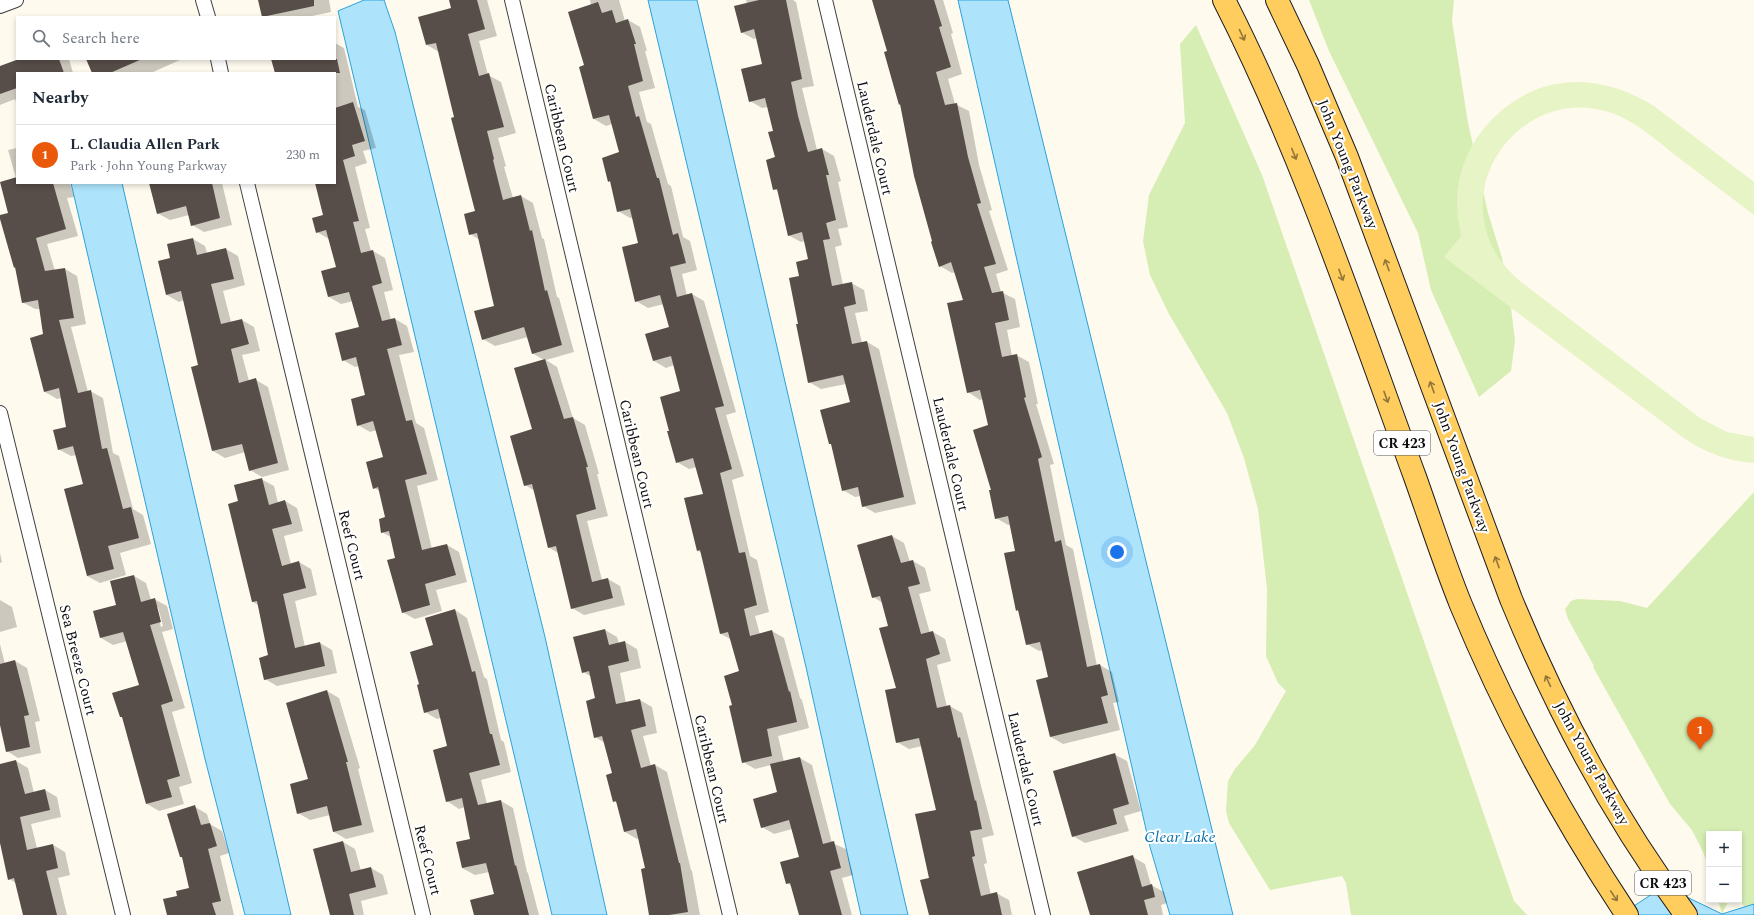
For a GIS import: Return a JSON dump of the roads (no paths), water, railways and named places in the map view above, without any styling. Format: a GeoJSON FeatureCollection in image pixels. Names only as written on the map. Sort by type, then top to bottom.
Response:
{"type":"FeatureCollection","features":[{"type":"Feature","properties":{"kind":"main road","name":"CR 423"},"geometry":{"type":"LineString","coordinates":[[1224,0],[1274,106],[1303,175],[1336,261],[1460,602],[1489,668],[1516,726],[1545,782],[1601,876],[1627,915]]}},
{"type":"Feature","properties":{"kind":"main road","name":"John Young Parkway"},"geometry":{"type":"LineString","coordinates":[[1277,0],[1308,65],[1347,157],[1505,584],[1525,634],[1568,724],[1600,783],[1640,850],[1686,915]]}},
{"type":"Feature","properties":{"kind":"street"},"geometry":{"type":"LineString","coordinates":[[0,6],[16,0]]}},
{"type":"Feature","properties":{"kind":"street"},"geometry":{"type":"LineString","coordinates":[[204,0],[208,16]]}},
{"type":"Feature","properties":{"kind":"street","name":"Caribbean Court"},"geometry":{"type":"LineString","coordinates":[[512,0],[730,915]]}},
{"type":"Feature","properties":{"kind":"street","name":"Lauderdale Court"},"geometry":{"type":"LineString","coordinates":[[825,0],[1043,915]]}},
{"type":"Feature","properties":{"kind":"street"},"geometry":{"type":"LineString","coordinates":[[218,60],[221,72]]}},
{"type":"Feature","properties":{"kind":"street","name":"Reef Court"},"geometry":{"type":"LineString","coordinates":[[248,184],[424,915]]}},
{"type":"Feature","properties":{"kind":"street","name":"Sea Breeze Court"},"geometry":{"type":"LineString","coordinates":[[0,413],[123,915]]}},
{"type":"Feature","properties":{"kind":"water"},"geometry":{"type":"Polygon","coordinates":[[[364,0],[384,0],[395,32],[545,637],[607,915],[552,915],[338,11],[364,0]]]}},
{"type":"Feature","properties":{"kind":"water"},"geometry":{"type":"Polygon","coordinates":[[[648,0],[697,0],[908,915],[861,915],[806,667],[648,0]]]}},
{"type":"Feature","properties":{"kind":"water","name":"Clear Lake"},"geometry":{"type":"Polygon","coordinates":[[[958,0],[1008,0],[1233,915],[1170,915],[1150,847],[958,0]]]}},
{"type":"Feature","properties":{"kind":"water"},"geometry":{"type":"Polygon","coordinates":[[[71,184],[122,184],[291,915],[245,915],[205,759],[71,184]]]}},
{"type":"Feature","properties":{"kind":"water"},"geometry":{"type":"Polygon","coordinates":[[[1664,886],[1722,914],[1754,904],[1754,915],[1624,915],[1631,908],[1664,886]]]}},
{"type":"Feature","properties":{"kind":"place","name":"L. Claudia Allen Park"},"geometry":{"type":"Point","coordinates":[1700,750]}}]}
